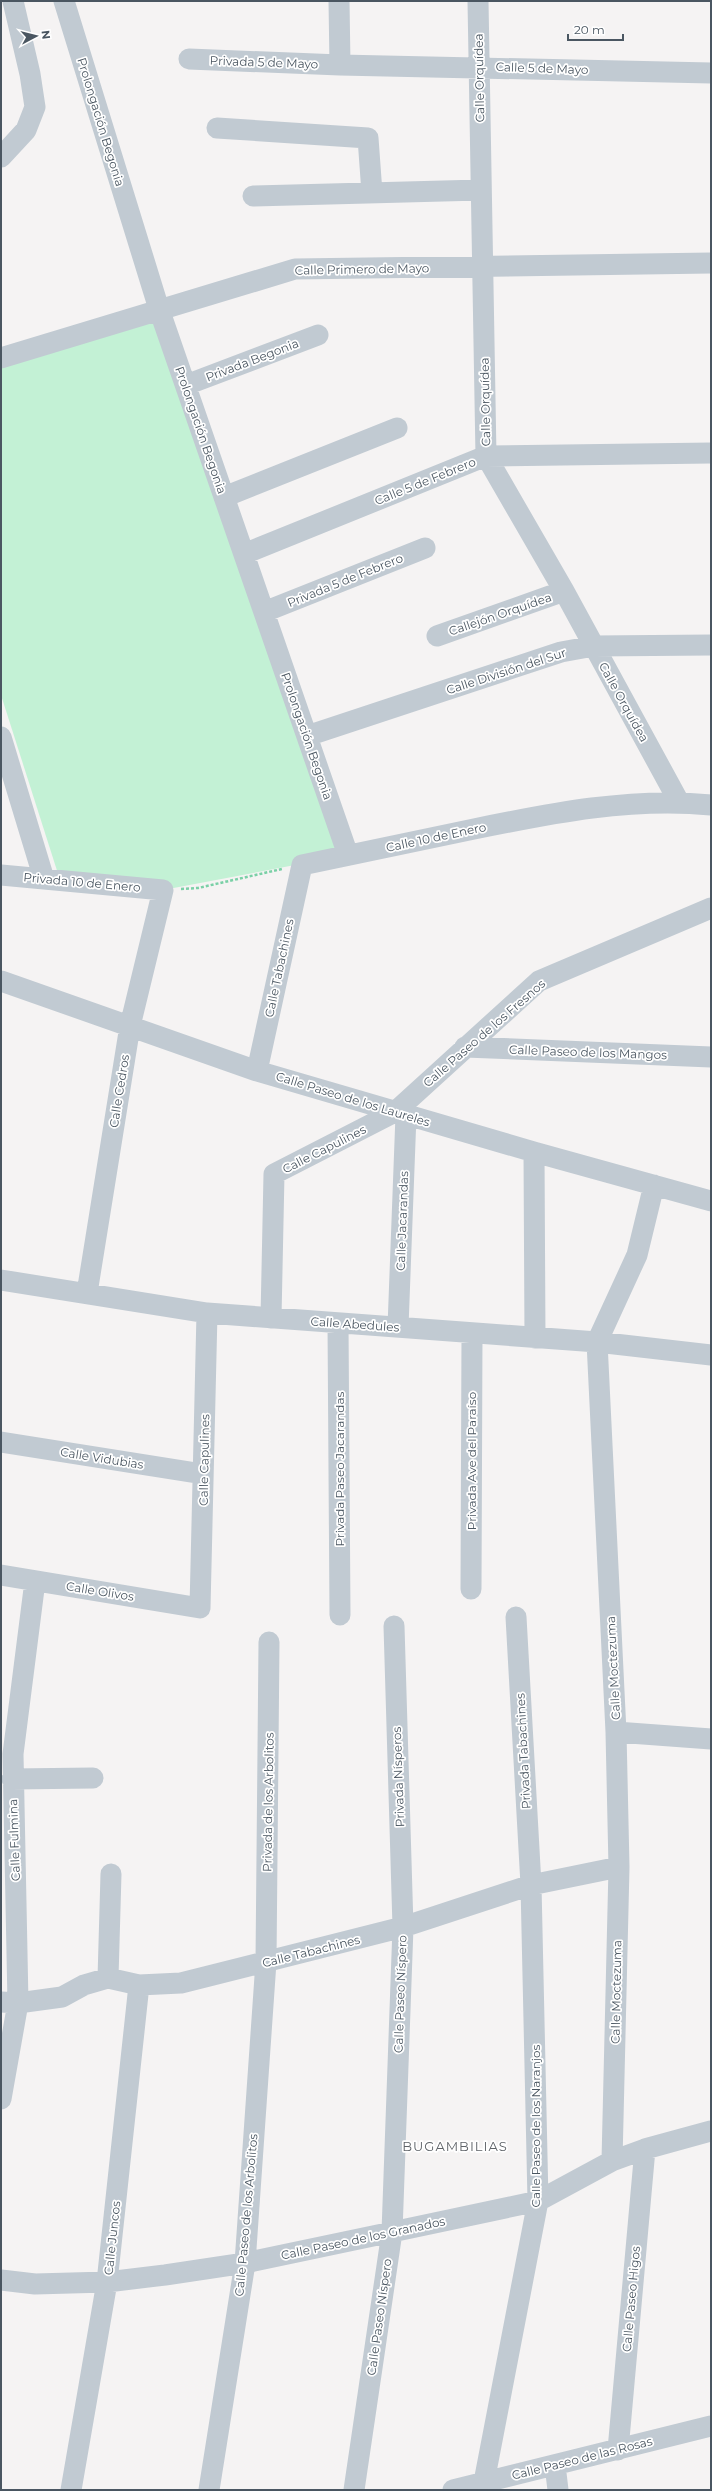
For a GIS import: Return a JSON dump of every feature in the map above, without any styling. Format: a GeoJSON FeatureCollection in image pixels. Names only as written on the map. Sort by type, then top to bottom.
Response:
{"type":"FeatureCollection","features":[{"type":"Feature","properties":{"kind":"street"},"geometry":{"type":"LineString","coordinates":[[1,157],[26,130],[35,107],[13,1]]}},
{"type":"Feature","properties":{"kind":"street","name":"Prolongación Begonia"},"geometry":{"type":"LineString","coordinates":[[64,1],[159,309],[348,855]]}},
{"type":"Feature","properties":{"kind":"street"},"geometry":{"type":"LineString","coordinates":[[339,1],[340,65]]}},
{"type":"Feature","properties":{"kind":"street","name":"Calle Orquídea"},"geometry":{"type":"LineString","coordinates":[[478,1],[486,456],[564,591],[679,802]]}},
{"type":"Feature","properties":{"kind":"street","name":"Privada 5 de Mayo"},"geometry":{"type":"LineString","coordinates":[[188,59],[340,65]]}},
{"type":"Feature","properties":{"kind":"street","name":"Calle 5 de Mayo"},"geometry":{"type":"LineString","coordinates":[[340,65],[478,66],[711,73]]}},
{"type":"Feature","properties":{"kind":"street"},"geometry":{"type":"LineString","coordinates":[[217,128],[368,138],[372,193]]}},
{"type":"Feature","properties":{"kind":"street"},"geometry":{"type":"LineString","coordinates":[[253,196],[481,190]]}},
{"type":"Feature","properties":{"kind":"street","name":"Calle Primero de Mayo"},"geometry":{"type":"LineString","coordinates":[[1,358],[295,269],[711,263]]}},
{"type":"Feature","properties":{"kind":"street","name":"Privada Begonia"},"geometry":{"type":"LineString","coordinates":[[186,385],[318,335]]}},
{"type":"Feature","properties":{"kind":"street"},"geometry":{"type":"LineString","coordinates":[[224,497],[397,428]]}},
{"type":"Feature","properties":{"kind":"street","name":"Calle 5 de Febrero"},"geometry":{"type":"LineString","coordinates":[[244,554],[486,456],[711,453]]}},
{"type":"Feature","properties":{"kind":"street","name":"Privada 5 de Febrero"},"geometry":{"type":"LineString","coordinates":[[264,612],[425,548]]}},
{"type":"Feature","properties":{"kind":"street","name":"Callejón Orquídea"},"geometry":{"type":"LineString","coordinates":[[437,636],[564,591]]}},
{"type":"Feature","properties":{"kind":"street","name":"Calle División del Sur"},"geometry":{"type":"LineString","coordinates":[[307,736],[561,652],[594,646],[711,645]]}},
{"type":"Feature","properties":{"kind":"street"},"geometry":{"type":"LineString","coordinates":[[1,737],[44,879]]}},
{"type":"Feature","properties":{"kind":"street","name":"Calle 10 de Enero"},"geometry":{"type":"LineString","coordinates":[[302,864],[529,818],[623,804],[679,802],[711,805]]}},
{"type":"Feature","properties":{"kind":"street","name":"Calle Tabachines"},"geometry":{"type":"LineString","coordinates":[[257,1070],[302,864]]}},
{"type":"Feature","properties":{"kind":"street","name":"Privada 10 de Enero"},"geometry":{"type":"LineString","coordinates":[[1,875],[162,890]]}},
{"type":"Feature","properties":{"kind":"street","name":"Calle Cedros"},"geometry":{"type":"LineString","coordinates":[[87,1294],[130,1026],[162,890]]}},
{"type":"Feature","properties":{"kind":"street","name":"Calle Paseo de los Fresnos"},"geometry":{"type":"LineString","coordinates":[[401,1114],[465,1047],[539,981],[711,908]]}},
{"type":"Feature","properties":{"kind":"street","name":"Calle Paseo de los Laureles"},"geometry":{"type":"LineString","coordinates":[[1,981],[257,1070],[401,1114],[711,1201]]}},
{"type":"Feature","properties":{"kind":"street","name":"Calle Paseo de los Mangos"},"geometry":{"type":"LineString","coordinates":[[465,1047],[711,1057]]}},
{"type":"Feature","properties":{"kind":"street","name":"Calle Capulines"},"geometry":{"type":"LineString","coordinates":[[272,1318],[274,1174],[401,1114]]}},
{"type":"Feature","properties":{"kind":"street","name":"Calle Jacarandas"},"geometry":{"type":"LineString","coordinates":[[398,1327],[401,1114]]}},
{"type":"Feature","properties":{"kind":"street"},"geometry":{"type":"LineString","coordinates":[[534,1152],[535,1338]]}},
{"type":"Feature","properties":{"kind":"street","name":"Calle Moctezuma"},"geometry":{"type":"LineString","coordinates":[[612,2161],[619,1867],[616,1732],[597,1342],[637,1255],[654,1185]]}},
{"type":"Feature","properties":{"kind":"street","name":"Calle Abedules"},"geometry":{"type":"LineString","coordinates":[[1,1280],[208,1313],[597,1342],[711,1355]]}},
{"type":"Feature","properties":{"kind":"street","name":"Calle Capulines"},"geometry":{"type":"LineString","coordinates":[[200,1608],[208,1313]]}},
{"type":"Feature","properties":{"kind":"street","name":"Privada Paseo Jacarandas"},"geometry":{"type":"LineString","coordinates":[[338,1323],[340,1615]]}},
{"type":"Feature","properties":{"kind":"street","name":"Privada Ave del Paraíso"},"geometry":{"type":"LineString","coordinates":[[470,1589],[472,1333]]}},
{"type":"Feature","properties":{"kind":"street","name":"Calle Vidubias"},"geometry":{"type":"LineString","coordinates":[[1,1442],[203,1474]]}},
{"type":"Feature","properties":{"kind":"street","name":"Calle Olivos"},"geometry":{"type":"LineString","coordinates":[[1,1575],[200,1608]]}},
{"type":"Feature","properties":{"kind":"street","name":"Calle Fulmina"},"geometry":{"type":"LineString","coordinates":[[1,2099],[10,2002],[12,1779],[7,1753],[35,1580]]}},
{"type":"Feature","properties":{"kind":"street","name":"Privada Tabachines"},"geometry":{"type":"LineString","coordinates":[[516,1618],[531,1885]]}},
{"type":"Feature","properties":{"kind":"street","name":"Privada Nísperos"},"geometry":{"type":"LineString","coordinates":[[394,1626],[403,1928]]}},
{"type":"Feature","properties":{"kind":"street","name":"Privada de los Arbolitos"},"geometry":{"type":"LineString","coordinates":[[266,1962],[269,1642]]}},
{"type":"Feature","properties":{"kind":"street"},"geometry":{"type":"LineString","coordinates":[[616,1732],[711,1738]]}},
{"type":"Feature","properties":{"kind":"street"},"geometry":{"type":"LineString","coordinates":[[12,1779],[93,1778]]}},
{"type":"Feature","properties":{"kind":"street","name":"Calle Tabachines"},"geometry":{"type":"LineString","coordinates":[[10,2002],[62,1997],[84,1985],[108,1978],[140,1985],[181,1983],[403,1928],[531,1885],[619,1867]]}},
{"type":"Feature","properties":{"kind":"street"},"geometry":{"type":"LineString","coordinates":[[108,1978],[111,1874]]}},
{"type":"Feature","properties":{"kind":"street","name":"Calle Paseo de los Naranjos"},"geometry":{"type":"LineString","coordinates":[[478,2486],[538,2201],[531,1885]]}},
{"type":"Feature","properties":{"kind":"street","name":"Calle Paseo Níspero"},"geometry":{"type":"LineString","coordinates":[[354,2490],[392,2232],[403,1928]]}},
{"type":"Feature","properties":{"kind":"street","name":"Calle Paseo de los Arbolitos"},"geometry":{"type":"LineString","coordinates":[[209,2490],[245,2263],[266,1962]]}},
{"type":"Feature","properties":{"kind":"street","name":"Calle Juncos"},"geometry":{"type":"LineString","coordinates":[[71,2490],[107,2282],[140,1985]]}},
{"type":"Feature","properties":{"kind":"street","name":"Calle Paseo de los Granados"},"geometry":{"type":"LineString","coordinates":[[1,2280],[34,2284],[107,2282],[245,2263],[538,2201],[612,2161],[645,2148],[711,2131]]}},
{"type":"Feature","properties":{"kind":"street","name":"Calle Paseo Higos"},"geometry":{"type":"LineString","coordinates":[[618,2450],[645,2148]]}},
{"type":"Feature","properties":{"kind":"street","name":"Calle Paseo de las Rosas"},"geometry":{"type":"LineString","coordinates":[[453,2490],[478,2486],[711,2426]]}},
{"type":"Feature","properties":{"kind":"street"},"geometry":{"type":"LineString","coordinates":[[555,2465],[558,2490]]}},
{"type":"Feature","properties":{"kind":"path"},"geometry":{"type":"LineString","coordinates":[[162,890],[198,888],[302,864]]}},
{"type":"Feature","properties":{"kind":"green space"},"geometry":{"type":"Polygon","coordinates":[[[159,309],[348,855],[163,890],[60,880],[1,695],[1,358],[159,309]]]}},
{"type":"Feature","properties":{"kind":"district","name":"BUGAMBILIAS"},"geometry":{"type":"Point","coordinates":[455,2146]}}]}
